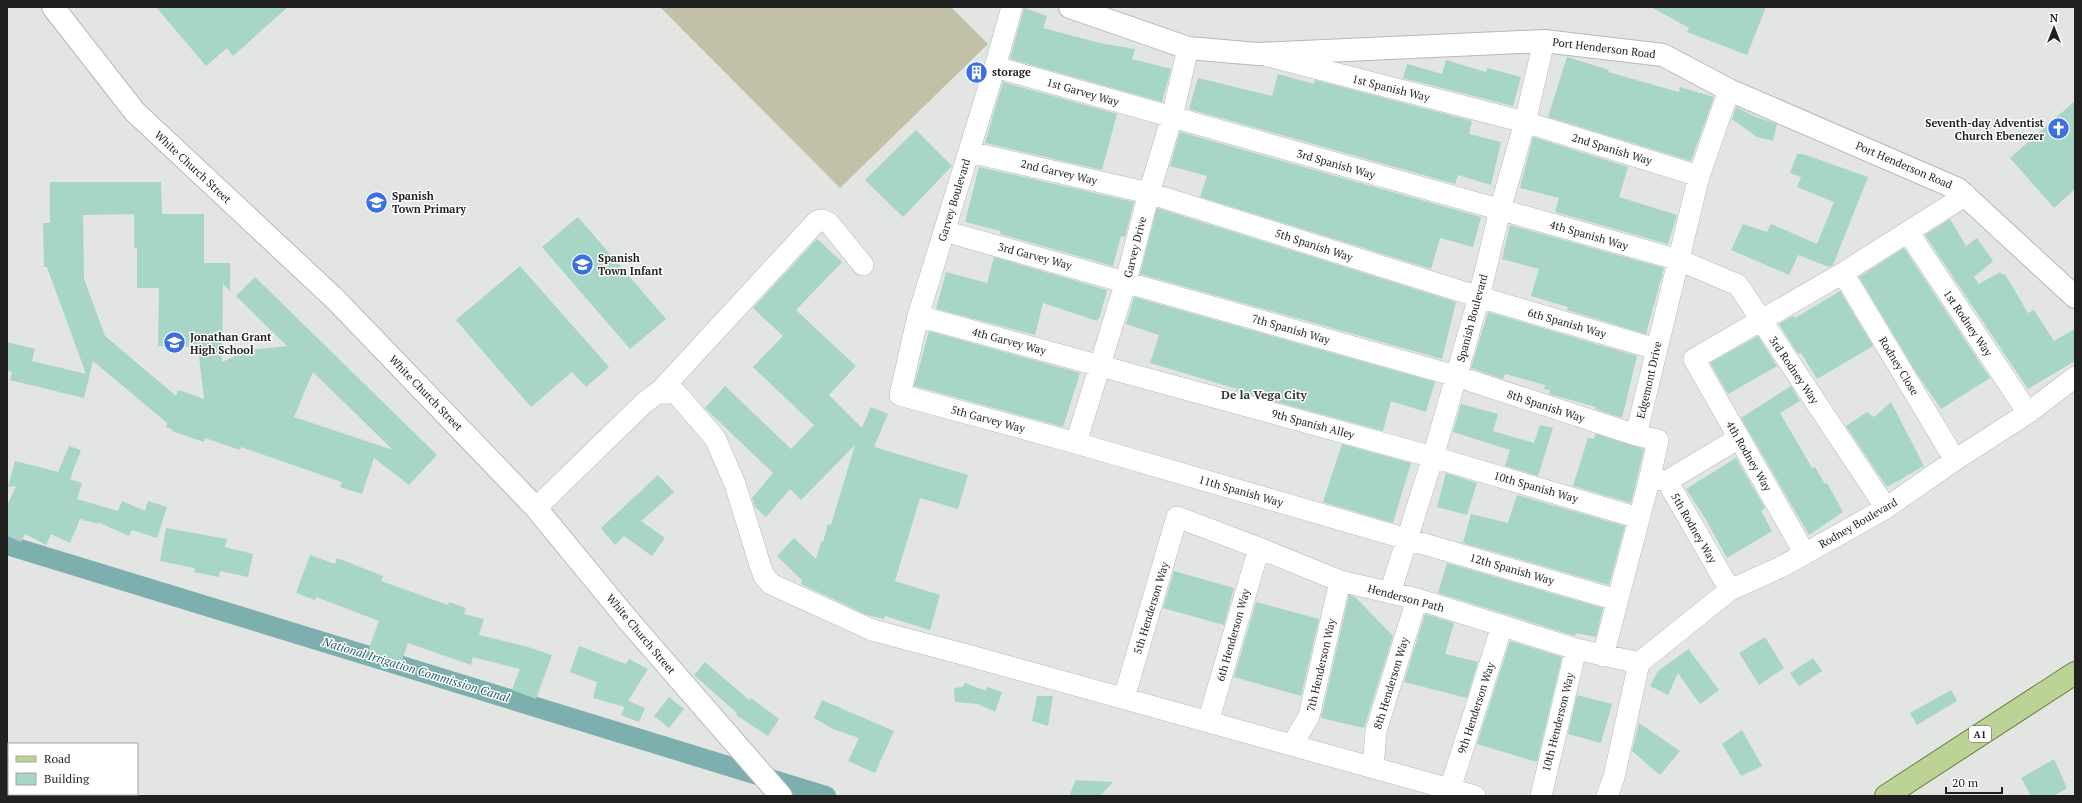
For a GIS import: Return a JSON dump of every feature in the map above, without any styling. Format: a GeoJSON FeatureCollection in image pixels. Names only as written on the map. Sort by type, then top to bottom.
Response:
{"type":"FeatureCollection","features":[{"type":"Feature","properties":{"kind":"main road","name":"A1"},"geometry":{"type":"LineString","coordinates":[[1886,796],[2075,673]]}},
{"type":"Feature","properties":{"kind":"street","name":"White Church Street"},"geometry":{"type":"LineString","coordinates":[[52,7],[135,112],[336,300],[536,508],[628,620],[781,796]]}},
{"type":"Feature","properties":{"kind":"street","name":"Garvey Boulevard"},"geometry":{"type":"LineString","coordinates":[[900,394],[918,316],[1012,7]]}},
{"type":"Feature","properties":{"kind":"street","name":"Port Henderson Road"},"geometry":{"type":"LineString","coordinates":[[1070,7],[1188,48],[1258,54],[1544,41],[1663,55],[1729,90],[1958,189],[2075,297]]}},
{"type":"Feature","properties":{"kind":"street","name":"Spanish Boulevard"},"geometry":{"type":"LineString","coordinates":[[1390,593],[1433,457],[1479,297],[1500,210],[1525,122],[1544,41]]}},
{"type":"Feature","properties":{"kind":"street","name":"Garvey Drive"},"geometry":{"type":"LineString","coordinates":[[1076,443],[1126,281],[1149,193],[1172,117],[1188,48]]}},
{"type":"Feature","properties":{"kind":"street","name":"1st Spanish Way"},"geometry":{"type":"LineString","coordinates":[[1258,54],[1525,122]]}},
{"type":"Feature","properties":{"kind":"street","name":"1st Garvey Way"},"geometry":{"type":"LineString","coordinates":[[995,67],[1172,117]]}},
{"type":"Feature","properties":{"kind":"street","name":"Edgemont Drive"},"geometry":{"type":"LineString","coordinates":[[1636,435],[1699,176],[1729,90]]}},
{"type":"Feature","properties":{"kind":"street","name":"3rd Spanish Way"},"geometry":{"type":"LineString","coordinates":[[1172,117],[1500,210]]}},
{"type":"Feature","properties":{"kind":"street","name":"2nd Spanish Way"},"geometry":{"type":"LineString","coordinates":[[1525,122],[1699,176]]}},
{"type":"Feature","properties":{"kind":"street","name":"2nd Garvey Way"},"geometry":{"type":"LineString","coordinates":[[969,152],[1149,193]]}},
{"type":"Feature","properties":{"kind":"street","name":"5th Spanish Way"},"geometry":{"type":"LineString","coordinates":[[1149,193],[1479,297]]}},
{"type":"Feature","properties":{"kind":"street"},"geometry":{"type":"LineString","coordinates":[[1761,319],[1843,273],[1966,196]]}},
{"type":"Feature","properties":{"kind":"street","name":"4th Spanish Way"},"geometry":{"type":"LineString","coordinates":[[1500,210],[1679,260]]}},
{"type":"Feature","properties":{"kind":"street"},"geometry":{"type":"LineString","coordinates":[[536,508],[644,403],[660,391],[817,221],[822,220],[829,223],[863,265]]}},
{"type":"Feature","properties":{"kind":"street","name":"3rd Garvey Way"},"geometry":{"type":"LineString","coordinates":[[944,231],[1126,281]]}},
{"type":"Feature","properties":{"kind":"street","name":"1st Rodney Way"},"geometry":{"type":"LineString","coordinates":[[1908,232],[2028,414]]}},
{"type":"Feature","properties":{"kind":"street","name":"3rd Rodney Way"},"geometry":{"type":"LineString","coordinates":[[1679,260],[1738,285],[1886,508]]}},
{"type":"Feature","properties":{"kind":"street","name":"Rodney Close"},"geometry":{"type":"LineString","coordinates":[[1843,273],[1955,460]]}},
{"type":"Feature","properties":{"kind":"street","name":"7th Spanish Way"},"geometry":{"type":"LineString","coordinates":[[1126,281],[1456,376]]}},
{"type":"Feature","properties":{"kind":"street","name":"6th Spanish Way"},"geometry":{"type":"LineString","coordinates":[[1479,297],[1656,349]]}},
{"type":"Feature","properties":{"kind":"street","name":"4th Garvey Way"},"geometry":{"type":"LineString","coordinates":[[918,316],[1100,366]]}},
{"type":"Feature","properties":{"kind":"street","name":"4th Rodney Way"},"geometry":{"type":"LineString","coordinates":[[1761,319],[1694,359],[1805,554]]}},
{"type":"Feature","properties":{"kind":"street","name":"9th Spanish Alley"},"geometry":{"type":"LineString","coordinates":[[1100,366],[1433,457]]}},
{"type":"Feature","properties":{"kind":"street","name":"8th Spanish Way"},"geometry":{"type":"LineString","coordinates":[[1456,376],[1636,435]]}},
{"type":"Feature","properties":{"kind":"street","name":"Rodney Boulevard"},"geometry":{"type":"LineString","coordinates":[[1640,664],[1730,590],[1781,567],[1886,508],[1955,460],[2028,414],[2075,376]]}},
{"type":"Feature","properties":{"kind":"street"},"geometry":{"type":"LineString","coordinates":[[660,391],[676,393],[715,438],[735,484],[764,576],[771,584],[872,630],[1124,698],[1475,796]]}},
{"type":"Feature","properties":{"kind":"street","name":"5th Garvey Way"},"geometry":{"type":"LineString","coordinates":[[900,394],[1076,443]]}},
{"type":"Feature","properties":{"kind":"street"},"geometry":{"type":"LineString","coordinates":[[1603,656],[1639,518],[1659,479],[1658,440],[1636,435]]}},
{"type":"Feature","properties":{"kind":"street"},"geometry":{"type":"LineString","coordinates":[[1659,479],[1739,438]]}},
{"type":"Feature","properties":{"kind":"street","name":"11th Spanish Way"},"geometry":{"type":"LineString","coordinates":[[1076,443],[1407,538]]}},
{"type":"Feature","properties":{"kind":"street","name":"10th Spanish Way"},"geometry":{"type":"LineString","coordinates":[[1433,457],[1639,518]]}},
{"type":"Feature","properties":{"kind":"street","name":"5th Rodney Way"},"geometry":{"type":"LineString","coordinates":[[1659,479],[1730,590]]}},
{"type":"Feature","properties":{"kind":"street","name":"5th Henderson Way"},"geometry":{"type":"LineString","coordinates":[[1124,698],[1177,517]]}},
{"type":"Feature","properties":{"kind":"street","name":"Henderson Path"},"geometry":{"type":"LineString","coordinates":[[1177,517],[1259,548],[1340,582],[1417,599],[1576,649],[1640,664]]}},
{"type":"Feature","properties":{"kind":"street","name":"12th Spanish Way"},"geometry":{"type":"LineString","coordinates":[[1407,538],[1618,600]]}},
{"type":"Feature","properties":{"kind":"street","name":"6th Henderson Way"},"geometry":{"type":"LineString","coordinates":[[1208,722],[1259,548]]}},
{"type":"Feature","properties":{"kind":"street","name":"7th Henderson Way"},"geometry":{"type":"LineString","coordinates":[[1292,745],[1309,716],[1340,582]]}},
{"type":"Feature","properties":{"kind":"street","name":"8th Henderson Way"},"geometry":{"type":"LineString","coordinates":[[1373,768],[1376,730],[1417,599]]}},
{"type":"Feature","properties":{"kind":"street","name":"9th Henderson Way"},"geometry":{"type":"LineString","coordinates":[[1450,789],[1502,626]]}},
{"type":"Feature","properties":{"kind":"street","name":"10th Henderson Way"},"geometry":{"type":"LineString","coordinates":[[1541,796],[1576,649]]}},
{"type":"Feature","properties":{"kind":"street"},"geometry":{"type":"LineString","coordinates":[[1607,796],[1614,777],[1640,664]]}},
{"type":"Feature","properties":{"kind":"shaded area"},"geometry":{"type":"Polygon","coordinates":[[[660,7],[951,7],[988,44],[840,188],[660,7]]]}},
{"type":"Feature","properties":{"kind":"building"},"geometry":{"type":"Polygon","coordinates":[[[156,7],[288,7],[233,56],[227,48],[206,66],[156,7]]]}},
{"type":"Feature","properties":{"kind":"building"},"geometry":{"type":"Polygon","coordinates":[[[1651,7],[1766,7],[1747,55],[1687,32],[1689,28],[1651,7]]]}},
{"type":"Feature","properties":{"kind":"building"},"geometry":{"type":"Polygon","coordinates":[[[1024,8],[1047,16],[1043,28],[1100,43],[1135,49],[1132,59],[1171,69],[1162,102],[1010,59],[1024,8]]]}},
{"type":"Feature","properties":{"kind":"building"},"geometry":{"type":"Polygon","coordinates":[[[1567,57],[1609,70],[1608,72],[1679,92],[1680,87],[1714,97],[1691,161],[1548,117],[1567,57]]]}},
{"type":"Feature","properties":{"kind":"building"},"geometry":{"type":"Polygon","coordinates":[[[1446,60],[1486,72],[1487,68],[1521,77],[1513,106],[1403,78],[1407,64],[1442,74],[1446,60]]]}},
{"type":"Feature","properties":{"kind":"building","name":"storage"},"geometry":{"type":"Polygon","coordinates":[[[974,64],[983,65],[978,82],[971,79],[968,74],[970,68],[974,64]]]}},
{"type":"Feature","properties":{"kind":"building"},"geometry":{"type":"Polygon","coordinates":[[[1278,74],[1314,84],[1315,80],[1472,121],[1469,134],[1501,142],[1491,185],[1458,175],[1455,184],[1189,109],[1198,78],[1272,96],[1278,74]]]}},
{"type":"Feature","properties":{"kind":"building"},"geometry":{"type":"Polygon","coordinates":[[[1003,82],[1117,114],[1102,170],[985,143],[1003,82]]]}},
{"type":"Feature","properties":{"kind":"building","name":"Seventh-day Adventist Church Ebenezer"},"geometry":{"type":"Polygon","coordinates":[[[2075,101],[2075,189],[2054,208],[2010,158],[2075,101]]]}},
{"type":"Feature","properties":{"kind":"building"},"geometry":{"type":"Polygon","coordinates":[[[1736,107],[1756,117],[1777,124],[1773,141],[1757,137],[1732,119],[1736,107]]]}},
{"type":"Feature","properties":{"kind":"building"},"geometry":{"type":"Polygon","coordinates":[[[916,130],[952,166],[903,217],[865,180],[916,130]]]}},
{"type":"Feature","properties":{"kind":"building"},"geometry":{"type":"Polygon","coordinates":[[[1180,132],[1481,217],[1473,247],[1440,238],[1431,269],[1200,197],[1207,176],[1170,166],[1180,132]]]}},
{"type":"Feature","properties":{"kind":"building"},"geometry":{"type":"Polygon","coordinates":[[[1533,137],[1628,167],[1619,197],[1677,215],[1668,244],[1555,212],[1559,198],[1520,188],[1533,137]]]}},
{"type":"Feature","properties":{"kind":"building"},"geometry":{"type":"Polygon","coordinates":[[[1797,154],[1803,154],[1868,177],[1833,265],[1829,267],[1798,255],[1789,275],[1731,250],[1743,224],[1767,232],[1771,224],[1817,244],[1834,202],[1797,187],[1801,177],[1790,173],[1797,154]]]}},
{"type":"Feature","properties":{"kind":"building"},"geometry":{"type":"Polygon","coordinates":[[[979,167],[1134,202],[1125,237],[1121,236],[1113,266],[1000,234],[1001,231],[965,222],[979,167]]]}},
{"type":"Feature","properties":{"kind":"building"},"geometry":{"type":"Polygon","coordinates":[[[50,182],[161,182],[162,214],[204,214],[204,263],[230,263],[230,291],[223,284],[222,362],[248,350],[287,346],[236,296],[255,277],[437,455],[409,485],[374,458],[362,494],[340,487],[342,482],[241,447],[240,450],[205,438],[204,442],[172,431],[172,429],[166,427],[167,423],[93,361],[84,398],[10,380],[12,372],[7,370],[7,342],[35,349],[32,361],[86,374],[47,267],[44,267],[43,223],[50,223],[50,182]],[[134,214],[83,215],[84,279],[105,336],[176,396],[178,390],[204,399],[198,347],[158,346],[159,288],[137,288],[137,248],[134,248],[134,214]],[[313,372],[294,417],[393,450],[313,372]]]}},
{"type":"Feature","properties":{"kind":"building"},"geometry":{"type":"Polygon","coordinates":[[[1157,208],[1456,302],[1442,359],[1140,274],[1157,208]]]}},
{"type":"Feature","properties":{"kind":"building"},"geometry":{"type":"Polygon","coordinates":[[[578,217],[666,319],[630,349],[542,247],[578,217]]]}},
{"type":"Feature","properties":{"kind":"building"},"geometry":{"type":"Polygon","coordinates":[[[1950,219],[1966,246],[1977,238],[1993,261],[1974,277],[1979,284],[2000,272],[2003,275],[2005,274],[2028,313],[2034,310],[2054,341],[2075,329],[2075,361],[2028,389],[1925,235],[1950,219]]]}},
{"type":"Feature","properties":{"kind":"building"},"geometry":{"type":"Polygon","coordinates":[[[1510,225],[1664,268],[1646,334],[1567,310],[1568,307],[1531,296],[1539,269],[1502,259],[1510,225]]]}},
{"type":"Feature","properties":{"kind":"building"},"geometry":{"type":"Polygon","coordinates":[[[817,239],[842,262],[796,310],[856,366],[829,395],[862,428],[871,407],[888,414],[874,447],[968,475],[958,509],[920,498],[895,581],[940,595],[930,630],[885,616],[884,619],[867,615],[801,584],[802,580],[777,556],[794,538],[816,559],[828,524],[831,525],[855,445],[801,500],[790,489],[766,517],[755,507],[752,498],[773,473],[705,408],[725,386],[791,449],[814,425],[753,367],[783,336],[753,308],[817,239]]]}},
{"type":"Feature","properties":{"kind":"building"},"geometry":{"type":"Polygon","coordinates":[[[1904,248],[1990,378],[1941,409],[1917,374],[1859,277],[1904,248]]]}},
{"type":"Feature","properties":{"kind":"building"},"geometry":{"type":"Polygon","coordinates":[[[994,257],[1107,290],[1100,316],[1097,321],[1043,303],[1035,335],[936,309],[946,272],[987,283],[994,257]]]}},
{"type":"Feature","properties":{"kind":"building"},"geometry":{"type":"Polygon","coordinates":[[[520,266],[609,367],[586,387],[572,372],[531,407],[456,320],[520,266]]]}},
{"type":"Feature","properties":{"kind":"building"},"geometry":{"type":"Polygon","coordinates":[[[1840,291],[1873,346],[1817,379],[1801,353],[1798,354],[1779,324],[1793,316],[1795,318],[1840,291]]]}},
{"type":"Feature","properties":{"kind":"building"},"geometry":{"type":"Polygon","coordinates":[[[1134,297],[1435,382],[1426,412],[1391,401],[1383,431],[1236,391],[1237,389],[1150,363],[1159,335],[1126,324],[1134,297]]]}},
{"type":"Feature","properties":{"kind":"building"},"geometry":{"type":"Polygon","coordinates":[[[1488,312],[1637,356],[1622,418],[1595,409],[1596,407],[1549,394],[1550,390],[1544,389],[1545,385],[1505,374],[1503,379],[1471,368],[1488,312]]]}},
{"type":"Feature","properties":{"kind":"building"},"geometry":{"type":"Polygon","coordinates":[[[929,331],[1080,373],[1063,427],[914,386],[929,331]]]}},
{"type":"Feature","properties":{"kind":"building"},"geometry":{"type":"Polygon","coordinates":[[[1758,336],[1777,366],[1728,394],[1710,363],[1758,336]]]}},
{"type":"Feature","properties":{"kind":"building"},"geometry":{"type":"Polygon","coordinates":[[[1791,386],[1800,401],[1780,413],[1812,468],[1815,467],[1825,484],[1827,483],[1843,512],[1809,535],[1741,418],[1791,386]]]}},
{"type":"Feature","properties":{"kind":"building"},"geometry":{"type":"Polygon","coordinates":[[[1891,402],[1924,466],[1887,487],[1846,426],[1867,412],[1874,417],[1891,402]]]}},
{"type":"Feature","properties":{"kind":"building"},"geometry":{"type":"Polygon","coordinates":[[[1461,404],[1498,414],[1493,431],[1534,443],[1540,425],[1553,428],[1538,476],[1505,466],[1510,450],[1453,432],[1461,404]]]}},
{"type":"Feature","properties":{"kind":"building"},"geometry":{"type":"Polygon","coordinates":[[[1596,434],[1644,449],[1631,503],[1573,486],[1588,438],[1594,439],[1596,434]]]}},
{"type":"Feature","properties":{"kind":"building"},"geometry":{"type":"Polygon","coordinates":[[[1342,444],[1411,463],[1393,523],[1323,502],[1342,444]]]}},
{"type":"Feature","properties":{"kind":"building"},"geometry":{"type":"Polygon","coordinates":[[[69,446],[81,450],[70,479],[82,483],[77,499],[118,511],[122,501],[145,511],[148,501],[167,507],[157,538],[132,530],[129,536],[98,522],[98,524],[80,519],[70,543],[51,534],[46,545],[25,534],[21,542],[7,536],[7,506],[16,486],[8,487],[15,461],[58,472],[69,446]]]}},
{"type":"Feature","properties":{"kind":"building"},"geometry":{"type":"Polygon","coordinates":[[[1736,458],[1765,508],[1761,511],[1772,531],[1727,558],[1705,518],[1686,489],[1736,458]]]}},
{"type":"Feature","properties":{"kind":"building"},"geometry":{"type":"Polygon","coordinates":[[[1446,473],[1477,483],[1467,515],[1437,507],[1446,473]]]}},
{"type":"Feature","properties":{"kind":"building"},"geometry":{"type":"Polygon","coordinates":[[[658,475],[674,492],[641,521],[665,538],[652,556],[624,536],[615,545],[601,528],[658,475]]]}},
{"type":"Feature","properties":{"kind":"building"},"geometry":{"type":"Polygon","coordinates":[[[1517,495],[1625,526],[1609,585],[1463,543],[1471,514],[1508,523],[1517,495]]]}},
{"type":"Feature","properties":{"kind":"building"},"geometry":{"type":"Polygon","coordinates":[[[166,528],[227,539],[225,547],[253,554],[248,577],[220,571],[219,577],[194,572],[195,568],[160,561],[166,528]]]}},
{"type":"Feature","properties":{"kind":"building"},"geometry":{"type":"Polygon","coordinates":[[[310,555],[335,564],[337,558],[383,576],[381,581],[448,605],[449,602],[466,608],[464,614],[484,619],[479,635],[528,647],[552,655],[536,699],[512,690],[520,669],[473,657],[471,665],[408,643],[401,663],[368,651],[379,621],[316,597],[315,600],[296,593],[310,555]]]}},
{"type":"Feature","properties":{"kind":"building"},"geometry":{"type":"Polygon","coordinates":[[[1447,563],[1603,608],[1596,637],[1576,633],[1575,636],[1438,593],[1447,563]]]}},
{"type":"Feature","properties":{"kind":"building"},"geometry":{"type":"Polygon","coordinates":[[[1174,571],[1234,588],[1224,625],[1163,608],[1174,571]]]}},
{"type":"Feature","properties":{"kind":"building"},"geometry":{"type":"Polygon","coordinates":[[[1349,595],[1355,597],[1393,636],[1364,728],[1321,718],[1349,595]]]}},
{"type":"Feature","properties":{"kind":"building"},"geometry":{"type":"Polygon","coordinates":[[[1256,602],[1319,619],[1301,696],[1234,677],[1256,602]]]}},
{"type":"Feature","properties":{"kind":"building"},"geometry":{"type":"Polygon","coordinates":[[[1425,614],[1454,623],[1445,654],[1478,662],[1467,698],[1404,682],[1425,614]]]}},
{"type":"Feature","properties":{"kind":"building"},"geometry":{"type":"Polygon","coordinates":[[[1765,637],[1784,668],[1759,685],[1739,653],[1765,637]]]}},
{"type":"Feature","properties":{"kind":"building"},"geometry":{"type":"Polygon","coordinates":[[[1510,641],[1562,657],[1537,762],[1477,744],[1510,641]]]}},
{"type":"Feature","properties":{"kind":"building"},"geometry":{"type":"Polygon","coordinates":[[[579,646],[626,664],[629,659],[648,669],[628,701],[645,708],[639,722],[621,715],[625,707],[593,698],[597,682],[570,672],[579,646]]]}},
{"type":"Feature","properties":{"kind":"building"},"geometry":{"type":"Polygon","coordinates":[[[1690,648],[1689,650],[1719,690],[1700,704],[1678,673],[1668,695],[1650,686],[1658,671],[1690,648]]]}},
{"type":"Feature","properties":{"kind":"building"},"geometry":{"type":"Polygon","coordinates":[[[1813,658],[1822,671],[1799,686],[1790,673],[1813,658]]]}},
{"type":"Feature","properties":{"kind":"building"},"geometry":{"type":"Polygon","coordinates":[[[705,662],[749,700],[751,698],[779,719],[768,736],[736,715],[737,713],[694,675],[705,662]]]}},
{"type":"Feature","properties":{"kind":"building"},"geometry":{"type":"Polygon","coordinates":[[[965,683],[986,691],[987,687],[1002,692],[995,712],[978,704],[955,702],[954,688],[962,687],[965,683]]]}},
{"type":"Feature","properties":{"kind":"building"},"geometry":{"type":"Polygon","coordinates":[[[1951,690],[1957,701],[1917,725],[1910,713],[1951,690]]]}},
{"type":"Feature","properties":{"kind":"building"},"geometry":{"type":"Polygon","coordinates":[[[1577,695],[1612,704],[1601,743],[1568,734],[1577,695]]]}},
{"type":"Feature","properties":{"kind":"building"},"geometry":{"type":"Polygon","coordinates":[[[1037,696],[1053,696],[1048,726],[1032,721],[1037,696]]]}},
{"type":"Feature","properties":{"kind":"building"},"geometry":{"type":"Polygon","coordinates":[[[669,697],[684,709],[669,728],[654,716],[669,697]]]}},
{"type":"Feature","properties":{"kind":"building"},"geometry":{"type":"Polygon","coordinates":[[[822,700],[894,731],[875,773],[848,761],[859,738],[833,729],[814,718],[822,700]]]}},
{"type":"Feature","properties":{"kind":"building"},"geometry":{"type":"Polygon","coordinates":[[[1639,723],[1680,751],[1660,775],[1632,751],[1639,723]]]}},
{"type":"Feature","properties":{"kind":"building"},"geometry":{"type":"Polygon","coordinates":[[[1742,730],[1762,766],[1741,776],[1722,744],[1742,730]]]}},
{"type":"Feature","properties":{"kind":"building"},"geometry":{"type":"Polygon","coordinates":[[[2054,759],[2067,788],[2054,796],[2031,796],[2021,778],[2054,759]]]}},
{"type":"Feature","properties":{"kind":"building"},"geometry":{"type":"Polygon","coordinates":[[[1076,780],[1113,782],[1100,796],[1069,796],[1076,780]]]}},
{"type":"Feature","properties":{"kind":"waterway","name":"National Irrigation Commission Canal"},"geometry":{"type":"LineString","coordinates":[[7,545],[826,796]]}},
{"type":"Feature","properties":{"kind":"place","name":"storage"},"geometry":{"type":"Point","coordinates":[977,72]}},
{"type":"Feature","properties":{"kind":"place","name":"Seventh-day Adventist Church Ebenezer"},"geometry":{"type":"Point","coordinates":[2059,129]}},
{"type":"Feature","properties":{"kind":"place","name":"Spanish Town Primary"},"geometry":{"type":"Point","coordinates":[376,202]}},
{"type":"Feature","properties":{"kind":"place","name":"Spanish Town Infant"},"geometry":{"type":"Point","coordinates":[582,264]}},
{"type":"Feature","properties":{"kind":"place","name":"Jonathan Grant High School"},"geometry":{"type":"Point","coordinates":[175,343]}},
{"type":"Feature","properties":{"kind":"district","name":"De la Vega City"},"geometry":{"type":"Point","coordinates":[1264,395]}}]}
